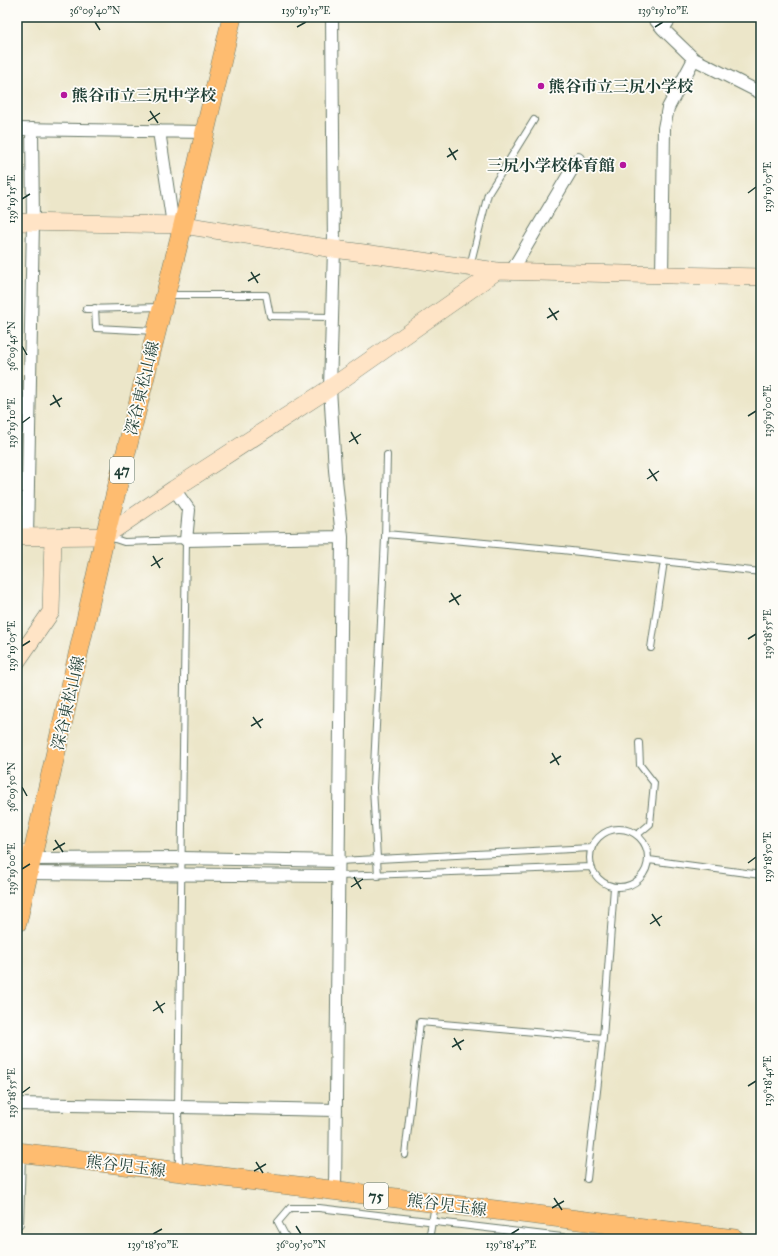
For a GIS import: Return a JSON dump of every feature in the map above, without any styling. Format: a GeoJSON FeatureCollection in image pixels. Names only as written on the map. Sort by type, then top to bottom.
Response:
{"type":"FeatureCollection","features":[{"type":"Feature","properties":{"kind":"main road","name":"深谷東松山線"},"geometry":{"type":"LineString","coordinates":[[17,923],[28,860],[157,331],[178,225],[205,132],[232,17]]}},
{"type":"Feature","properties":{"kind":"main road","name":"熊谷児玉線"},"geometry":{"type":"LineString","coordinates":[[18,1153],[335,1191],[433,1213],[735,1239]]}},
{"type":"Feature","properties":{"kind":"street"},"geometry":{"type":"LineString","coordinates":[[332,17],[334,249],[330,388],[335,470],[342,537],[335,1191]]}},
{"type":"Feature","properties":{"kind":"street"},"geometry":{"type":"LineString","coordinates":[[652,17],[694,59],[761,93]]}},
{"type":"Feature","properties":{"kind":"street"},"geometry":{"type":"LineString","coordinates":[[663,29],[671,17]]}},
{"type":"Feature","properties":{"kind":"street"},"geometry":{"type":"LineString","coordinates":[[662,276],[664,128],[668,108],[694,59]]}},
{"type":"Feature","properties":{"kind":"street"},"geometry":{"type":"LineString","coordinates":[[17,129],[205,132]]}},
{"type":"Feature","properties":{"kind":"street"},"geometry":{"type":"LineString","coordinates":[[32,129],[25,222],[22,537],[53,538],[106,536],[174,489],[330,388],[504,272],[578,159]]}},
{"type":"Feature","properties":{"kind":"street"},"geometry":{"type":"LineString","coordinates":[[159,131],[178,225]]}},
{"type":"Feature","properties":{"kind":"street"},"geometry":{"type":"LineString","coordinates":[[25,222],[178,225],[334,249],[504,272],[761,277]]}},
{"type":"Feature","properties":{"kind":"street"},"geometry":{"type":"LineString","coordinates":[[174,489],[189,510],[186,540],[342,537]]}},
{"type":"Feature","properties":{"kind":"street"},"geometry":{"type":"LineString","coordinates":[[17,661],[51,612],[53,538]]}},
{"type":"Feature","properties":{"kind":"street"},"geometry":{"type":"LineString","coordinates":[[28,860],[182,858],[339,861]]}},
{"type":"Feature","properties":{"kind":"street"},"geometry":{"type":"LineString","coordinates":[[28,860],[182,875],[339,876]]}},
{"type":"Feature","properties":{"kind":"street"},"geometry":{"type":"LineString","coordinates":[[17,1104],[336,1110]]}},
{"type":"Feature","properties":{"kind":"street"},"geometry":{"type":"LineString","coordinates":[[17,1222],[18,1153]]}},
{"type":"Feature","properties":{"kind":"lane"},"geometry":{"type":"LineString","coordinates":[[470,268],[488,194],[534,120]]}},
{"type":"Feature","properties":{"kind":"lane"},"geometry":{"type":"LineString","coordinates":[[86,309],[164,301],[266,295],[270,316],[331,317]]}},
{"type":"Feature","properties":{"kind":"lane"},"geometry":{"type":"LineString","coordinates":[[95,308],[96,328],[157,331]]}},
{"type":"Feature","properties":{"kind":"lane"},"geometry":{"type":"LineString","coordinates":[[378,876],[373,788],[386,534],[387,455]]}},
{"type":"Feature","properties":{"kind":"lane"},"geometry":{"type":"LineString","coordinates":[[386,534],[761,572]]}},
{"type":"Feature","properties":{"kind":"lane"},"geometry":{"type":"LineString","coordinates":[[106,536],[124,542],[186,540],[178,1108],[179,1172]]}},
{"type":"Feature","properties":{"kind":"lane"},"geometry":{"type":"LineString","coordinates":[[651,648],[664,561]]}},
{"type":"Feature","properties":{"kind":"lane"},"geometry":{"type":"LineString","coordinates":[[637,834],[650,824],[654,783],[640,765],[639,743]]}},
{"type":"Feature","properties":{"kind":"lane"},"geometry":{"type":"LineString","coordinates":[[611,830],[629,830],[637,834],[644,842],[648,850],[649,860],[647,869],[642,878],[634,884],[624,888],[614,888],[600,881],[591,867],[590,858],[592,848],[596,840],[602,834],[611,830]]}},
{"type":"Feature","properties":{"kind":"lane"},"geometry":{"type":"LineString","coordinates":[[339,861],[592,848]]}},
{"type":"Feature","properties":{"kind":"lane"},"geometry":{"type":"LineString","coordinates":[[649,860],[761,875]]}},
{"type":"Feature","properties":{"kind":"lane"},"geometry":{"type":"LineString","coordinates":[[339,876],[378,876],[591,867]]}},
{"type":"Feature","properties":{"kind":"lane"},"geometry":{"type":"LineString","coordinates":[[587,1179],[603,1038],[614,888]]}},
{"type":"Feature","properties":{"kind":"lane"},"geometry":{"type":"LineString","coordinates":[[406,1155],[420,1022],[603,1038]]}},
{"type":"Feature","properties":{"kind":"lane"},"geometry":{"type":"LineString","coordinates":[[287,1239],[278,1222],[290,1208],[433,1213],[579,1239]]}},
{"type":"Feature","properties":{"kind":"lane"},"geometry":{"type":"LineString","coordinates":[[429,1239],[433,1213]]}},
{"type":"Feature","properties":{"kind":"place","name":"熊谷市立三尻小学校"},"geometry":{"type":"Point","coordinates":[541,86]}},
{"type":"Feature","properties":{"kind":"place","name":"熊谷市立三尻中学校"},"geometry":{"type":"Point","coordinates":[64,95]}},
{"type":"Feature","properties":{"kind":"place","name":"三尻小学校体育館"},"geometry":{"type":"Point","coordinates":[623,165]}}]}
